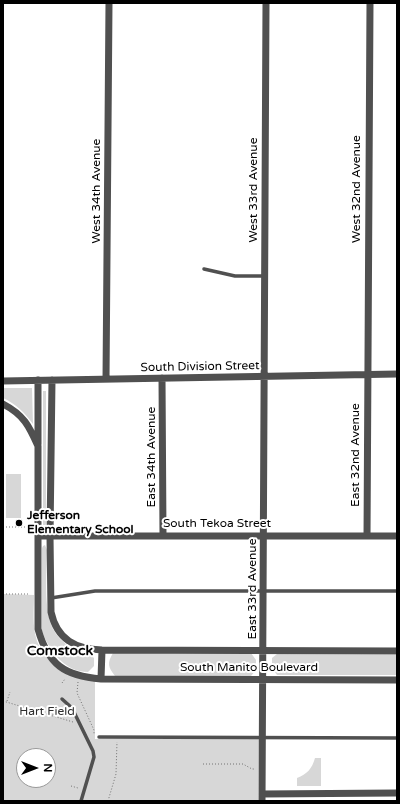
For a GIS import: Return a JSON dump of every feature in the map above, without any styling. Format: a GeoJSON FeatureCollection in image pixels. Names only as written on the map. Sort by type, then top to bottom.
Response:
{"type":"FeatureCollection","features":[{"type":"Feature","properties":{"kind":"street","name":"West 34th Avenue"},"geometry":{"type":"LineString","coordinates":[[106,379],[109,3]]}},
{"type":"Feature","properties":{"kind":"street","name":"West 33rd Avenue"},"geometry":{"type":"LineString","coordinates":[[264,377],[266,3]]}},
{"type":"Feature","properties":{"kind":"street","name":"West 32nd Avenue"},"geometry":{"type":"LineString","coordinates":[[367,375],[370,3]]}},
{"type":"Feature","properties":{"kind":"street","name":"South Division Street"},"geometry":{"type":"LineString","coordinates":[[3,381],[397,374]]}},
{"type":"Feature","properties":{"kind":"street","name":"East 32nd Avenue"},"geometry":{"type":"LineString","coordinates":[[367,375],[367,536]]}},
{"type":"Feature","properties":{"kind":"street","name":"East 33rd Avenue"},"geometry":{"type":"LineString","coordinates":[[262,797],[262,679],[264,650],[264,377]]}},
{"type":"Feature","properties":{"kind":"street","name":"East 34th Avenue"},"geometry":{"type":"LineString","coordinates":[[162,378],[163,535]]}},
{"type":"Feature","properties":{"kind":"street"},"geometry":{"type":"LineString","coordinates":[[38,380],[38,446]]}},
{"type":"Feature","properties":{"kind":"street","name":"South Manito Boulevard"},"geometry":{"type":"LineString","coordinates":[[52,380],[50,536],[52,619],[58,630],[71,644],[80,648],[102,650],[397,651]]}},
{"type":"Feature","properties":{"kind":"street","name":"South Manito Boulevard"},"geometry":{"type":"LineString","coordinates":[[3,404],[14,410],[28,424],[38,446],[38,629],[41,641],[50,657],[65,670],[84,677],[101,679],[397,680]]}},
{"type":"Feature","properties":{"kind":"street","name":"South Tekoa Street"},"geometry":{"type":"LineString","coordinates":[[38,536],[397,536]]}},
{"type":"Feature","properties":{"kind":"street"},"geometry":{"type":"LineString","coordinates":[[101,679],[102,650]]}},
{"type":"Feature","properties":{"kind":"street"},"geometry":{"type":"LineString","coordinates":[[262,797],[397,793]]}},
{"type":"Feature","properties":{"kind":"lane"},"geometry":{"type":"LineString","coordinates":[[204,269],[235,276],[264,276]]}},
{"type":"Feature","properties":{"kind":"lane"},"geometry":{"type":"LineString","coordinates":[[51,598],[95,591],[397,591]]}},
{"type":"Feature","properties":{"kind":"lane"},"geometry":{"type":"LineString","coordinates":[[62,699],[72,708],[93,751],[94,757],[81,801]]}},
{"type":"Feature","properties":{"kind":"lane"},"geometry":{"type":"LineString","coordinates":[[99,737],[397,738]]}},
{"type":"Feature","properties":{"kind":"path"},"geometry":{"type":"LineString","coordinates":[[3,527],[32,527]]}},
{"type":"Feature","properties":{"kind":"path"},"geometry":{"type":"LineString","coordinates":[[3,594],[31,594]]}},
{"type":"Feature","properties":{"kind":"path"},"geometry":{"type":"LineString","coordinates":[[62,683],[66,676]]}},
{"type":"Feature","properties":{"kind":"path"},"geometry":{"type":"LineString","coordinates":[[6,702],[10,692]]}},
{"type":"Feature","properties":{"kind":"path"},"geometry":{"type":"LineString","coordinates":[[3,701],[73,722]]}},
{"type":"Feature","properties":{"kind":"path"},"geometry":{"type":"LineString","coordinates":[[52,716],[54,710]]}},
{"type":"Feature","properties":{"kind":"path"},"geometry":{"type":"LineString","coordinates":[[203,764],[243,764],[252,769],[257,769]]}},
{"type":"Feature","properties":{"kind":"path"},"geometry":{"type":"LineString","coordinates":[[71,786],[79,788]]}},
{"type":"Feature","properties":{"kind":"green space"},"geometry":{"type":"Polygon","coordinates":[[[3,388],[32,388],[33,424],[20,409],[3,398],[3,388]]]}},
{"type":"Feature","properties":{"kind":"green space"},"geometry":{"type":"Polygon","coordinates":[[[43,391],[46,391],[46,525],[43,525],[43,391]]]}},
{"type":"Feature","properties":{"kind":"green space"},"geometry":{"type":"Polygon","coordinates":[[[6,474],[21,474],[21,496],[6,496],[6,474]]]}},
{"type":"Feature","properties":{"kind":"green space"},"geometry":{"type":"Polygon","coordinates":[[[6,496],[21,496],[21,518],[6,518],[6,496]]]}},
{"type":"Feature","properties":{"kind":"green space"},"geometry":{"type":"Polygon","coordinates":[[[45,545],[47,550],[47,601],[50,621],[53,629],[67,645],[94,658],[94,666],[88,672],[72,668],[59,659],[49,646],[42,631],[42,548],[45,545]]]}},
{"type":"Feature","properties":{"kind":"green space","name":"Hart Field"},"geometry":{"type":"Polygon","coordinates":[[[3,594],[34,595],[34,630],[41,650],[53,664],[68,674],[95,681],[95,739],[259,739],[258,801],[3,801],[3,594]]]}},
{"type":"Feature","properties":{"kind":"green space"},"geometry":{"type":"Polygon","coordinates":[[[113,653],[251,653],[256,660],[256,670],[251,676],[115,676],[109,665],[113,653]]]}},
{"type":"Feature","properties":{"kind":"green space"},"geometry":{"type":"Polygon","coordinates":[[[277,654],[397,655],[397,675],[277,675],[272,668],[272,658],[277,654]]]}},
{"type":"Feature","properties":{"kind":"green space"},"geometry":{"type":"Polygon","coordinates":[[[315,758],[321,758],[321,786],[297,786],[297,778],[309,771],[315,758]]]}},
{"type":"Feature","properties":{"kind":"place","name":"Jefferson Elementary School"},"geometry":{"type":"Point","coordinates":[19,523]}},
{"type":"Feature","properties":{"kind":"district","name":"Comstock"},"geometry":{"type":"Point","coordinates":[60,651]}}]}
